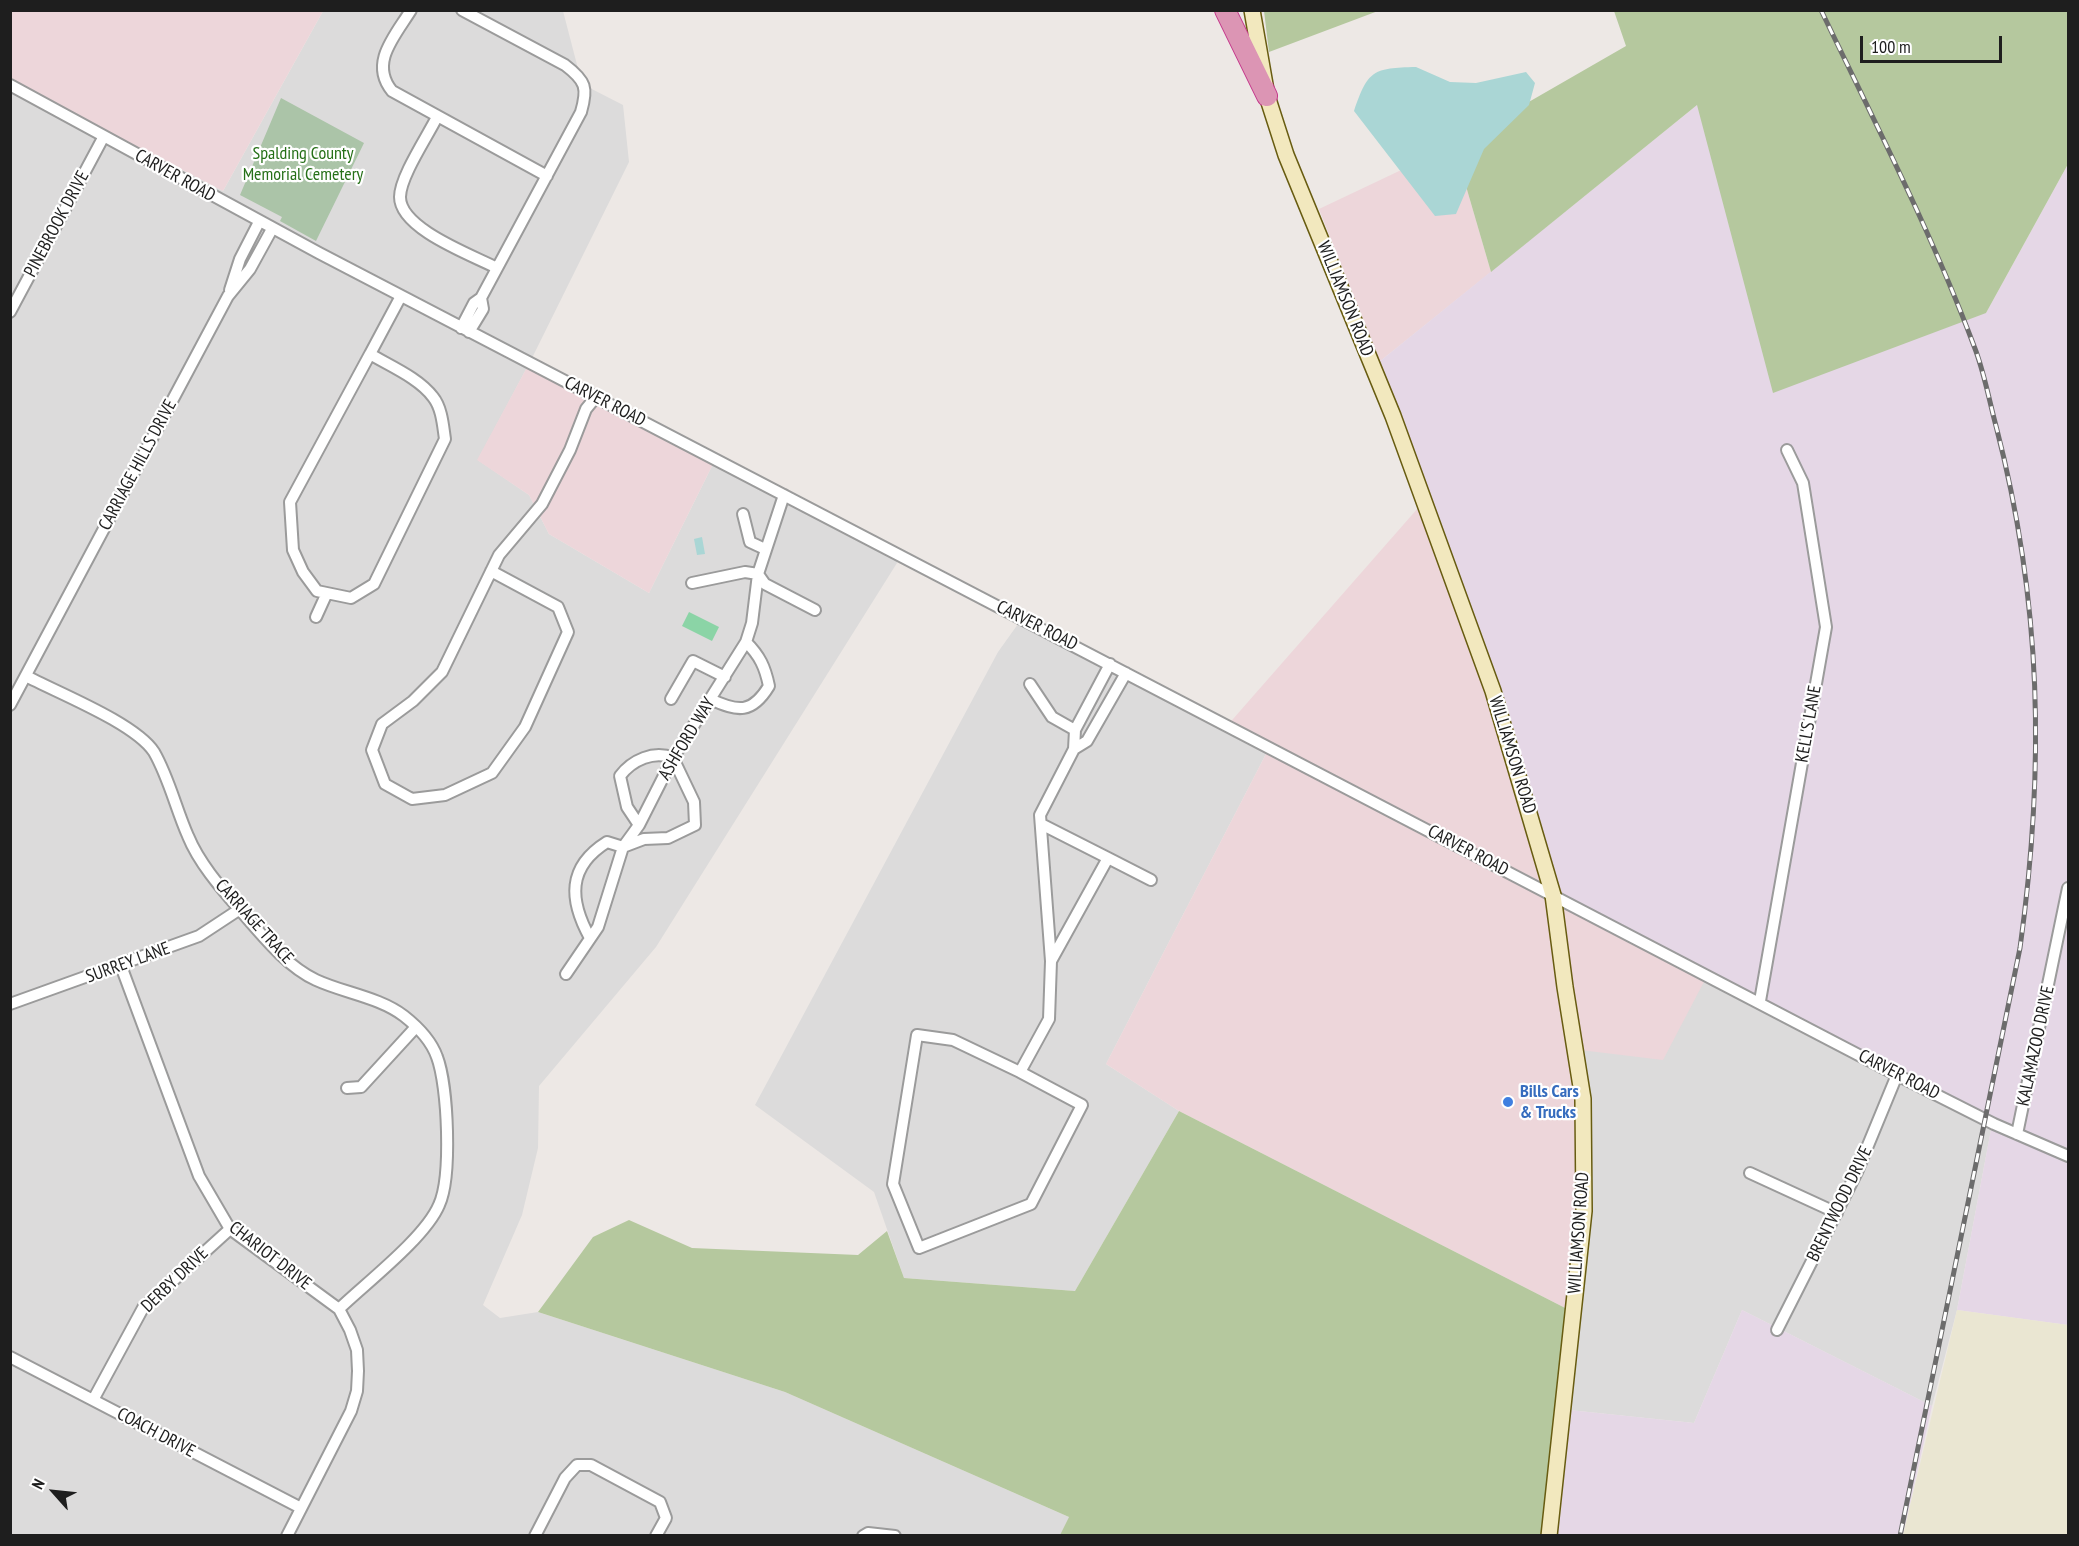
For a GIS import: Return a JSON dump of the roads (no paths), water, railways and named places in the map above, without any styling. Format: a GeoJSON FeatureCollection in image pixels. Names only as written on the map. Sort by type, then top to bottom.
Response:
{"type":"FeatureCollection","features":[{"type":"Feature","properties":{"kind":"highway"},"geometry":{"type":"LineString","coordinates":[[1225,10],[1267,96]]}},
{"type":"Feature","properties":{"kind":"main road","name":"WILLIAMSON ROAD"},"geometry":{"type":"LineString","coordinates":[[1252,10],[1267,96],[1291,166],[1393,416],[1492,691],[1553,896],[1583,1099],[1584,1211],[1549,1536]]}},
{"type":"Feature","properties":{"kind":"street"},"geometry":{"type":"LineString","coordinates":[[411,10],[384,54],[382,71],[392,91],[547,176]]}},
{"type":"Feature","properties":{"kind":"street"},"geometry":{"type":"LineString","coordinates":[[462,10],[565,65],[583,82],[586,93],[581,112],[481,298],[483,309],[465,330]]}},
{"type":"Feature","properties":{"kind":"street","name":"CARVER ROAD"},"geometry":{"type":"LineString","coordinates":[[10,85],[259,222],[465,330],[594,401],[784,495],[1553,896],[1760,1001],[1897,1075],[2017,1134],[2068,1156]]}},
{"type":"Feature","properties":{"kind":"street"},"geometry":{"type":"LineString","coordinates":[[437,117],[403,184],[400,197],[402,211],[415,225],[497,268]]}},
{"type":"Feature","properties":{"kind":"street","name":"PINEBROOK DRIVE"},"geometry":{"type":"LineString","coordinates":[[10,312],[104,136]]}},
{"type":"Feature","properties":{"kind":"street"},"geometry":{"type":"LineString","coordinates":[[228,296],[240,259],[259,222]]}},
{"type":"Feature","properties":{"kind":"street","name":"CARRIAGE HILLS DRIVE"},"geometry":{"type":"LineString","coordinates":[[10,705],[228,296],[250,269],[272,229]]}},
{"type":"Feature","properties":{"kind":"street"},"geometry":{"type":"LineString","coordinates":[[370,354],[405,374],[434,398],[442,418],[445,439],[374,584],[351,598],[326,595],[316,591],[303,572],[293,550],[290,502],[401,296]]}},
{"type":"Feature","properties":{"kind":"street"},"geometry":{"type":"LineString","coordinates":[[491,572],[558,607],[568,632],[525,727],[492,773],[445,795],[412,799],[385,784],[372,750],[382,724],[413,701],[442,672],[499,555],[542,504],[580,429],[583,415],[594,401]]}},
{"type":"Feature","properties":{"kind":"street","name":"KELL'S LANE"},"geometry":{"type":"LineString","coordinates":[[1760,1001],[1826,627],[1803,483],[1787,450]]}},
{"type":"Feature","properties":{"kind":"street","name":"ASHFORD WAY"},"geometry":{"type":"LineString","coordinates":[[566,974],[598,927],[623,847],[639,825],[673,758],[746,642],[752,623],[758,574],[784,495]]}},
{"type":"Feature","properties":{"kind":"street"},"geometry":{"type":"LineString","coordinates":[[743,514],[750,542],[765,549]]}},
{"type":"Feature","properties":{"kind":"street"},"geometry":{"type":"LineString","coordinates":[[692,583],[745,572],[758,574],[765,584],[815,610]]}},
{"type":"Feature","properties":{"kind":"street"},"geometry":{"type":"LineString","coordinates":[[316,617],[326,595]]}},
{"type":"Feature","properties":{"kind":"street"},"geometry":{"type":"LineString","coordinates":[[710,699],[728,708],[742,709],[760,702],[769,686],[766,670],[759,654],[746,642]]}},
{"type":"Feature","properties":{"kind":"street"},"geometry":{"type":"LineString","coordinates":[[671,699],[693,660],[725,677]]}},
{"type":"Feature","properties":{"kind":"street"},"geometry":{"type":"LineString","coordinates":[[1020,1072],[1049,1019],[1051,962],[1040,815],[1074,749],[1075,730],[1110,664]]}},
{"type":"Feature","properties":{"kind":"street"},"geometry":{"type":"LineString","coordinates":[[1074,749],[1087,741],[1126,673]]}},
{"type":"Feature","properties":{"kind":"street","name":"CARRIAGE TRACE"},"geometry":{"type":"LineString","coordinates":[[26,676],[112,720],[139,737],[153,751],[189,838],[207,868],[240,909],[296,969],[335,988],[390,1007],[429,1039],[442,1076],[446,1154],[445,1184],[439,1206],[423,1228],[339,1309]]}},
{"type":"Feature","properties":{"kind":"street"},"geometry":{"type":"LineString","coordinates":[[1030,684],[1052,717],[1075,730]]}},
{"type":"Feature","properties":{"kind":"street"},"geometry":{"type":"LineString","coordinates":[[590,938],[577,914],[575,892],[579,873],[590,853],[607,842],[623,847],[644,839],[668,838],[695,825],[694,802],[673,758],[661,753],[628,765],[620,776],[627,807],[639,825]]}},
{"type":"Feature","properties":{"kind":"street"},"geometry":{"type":"LineString","coordinates":[[1041,824],[1151,880]]}},
{"type":"Feature","properties":{"kind":"street"},"geometry":{"type":"LineString","coordinates":[[1051,962],[1108,858]]}},
{"type":"Feature","properties":{"kind":"street","name":"KALAMAZOO DRIVE"},"geometry":{"type":"LineString","coordinates":[[2017,1134],[2068,888]]}},
{"type":"Feature","properties":{"kind":"street","name":"SURREY LANE"},"geometry":{"type":"LineString","coordinates":[[10,1004],[121,966],[199,936],[240,909]]}},
{"type":"Feature","properties":{"kind":"street","name":"CHARIOT DRIVE"},"geometry":{"type":"LineString","coordinates":[[121,966],[199,1176],[230,1229],[339,1309],[357,1350],[357,1391],[351,1411],[287,1536]]}},
{"type":"Feature","properties":{"kind":"street"},"geometry":{"type":"LineString","coordinates":[[347,1088],[361,1087],[416,1027]]}},
{"type":"Feature","properties":{"kind":"street"},"geometry":{"type":"LineString","coordinates":[[917,1035],[953,1040],[1020,1072],[1082,1105],[1031,1204],[919,1248],[893,1184],[917,1035]]}},
{"type":"Feature","properties":{"kind":"street","name":"BRENTWOOD DRIVE"},"geometry":{"type":"LineString","coordinates":[[1777,1330],[1857,1172],[1897,1075]]}},
{"type":"Feature","properties":{"kind":"street"},"geometry":{"type":"LineString","coordinates":[[1750,1173],[1837,1213]]}},
{"type":"Feature","properties":{"kind":"street","name":"DERBY DRIVE"},"geometry":{"type":"LineString","coordinates":[[93,1400],[143,1308],[230,1229]]}},
{"type":"Feature","properties":{"kind":"street","name":"COACH DRIVE"},"geometry":{"type":"LineString","coordinates":[[10,1357],[301,1508]]}},
{"type":"Feature","properties":{"kind":"street"},"geometry":{"type":"LineString","coordinates":[[535,1536],[565,1478],[577,1465],[591,1465],[660,1502],[666,1518],[656,1536]]}},
{"type":"Feature","properties":{"kind":"street"},"geometry":{"type":"LineString","coordinates":[[863,1536],[868,1533],[895,1536]]}},
{"type":"Feature","properties":{"kind":"water"},"geometry":{"type":"Polygon","coordinates":[[[1416,67],[1450,82],[1476,83],[1526,72],[1535,83],[1529,105],[1484,149],[1456,214],[1435,216],[1354,111],[1368,79],[1374,74],[1390,69],[1416,67]]]}},
{"type":"Feature","properties":{"kind":"water"},"geometry":{"type":"Polygon","coordinates":[[[702,537],[705,554],[697,555],[694,539],[702,537]]]}},
{"type":"Feature","properties":{"kind":"railway"},"geometry":{"type":"LineString","coordinates":[[1821,10],[1921,218],[1981,365],[2011,492],[2023,557],[2035,686],[2036,750],[2033,815],[2020,948],[1900,1536]]}},
{"type":"Feature","properties":{"kind":"place","name":"Bills Cars & Trucks"},"geometry":{"type":"Point","coordinates":[1508,1102]}},
{"type":"Feature","properties":{"kind":"park label","name":"Spalding County Memorial Cemetery"},"geometry":{"type":"Point","coordinates":[303,164]}}]}
